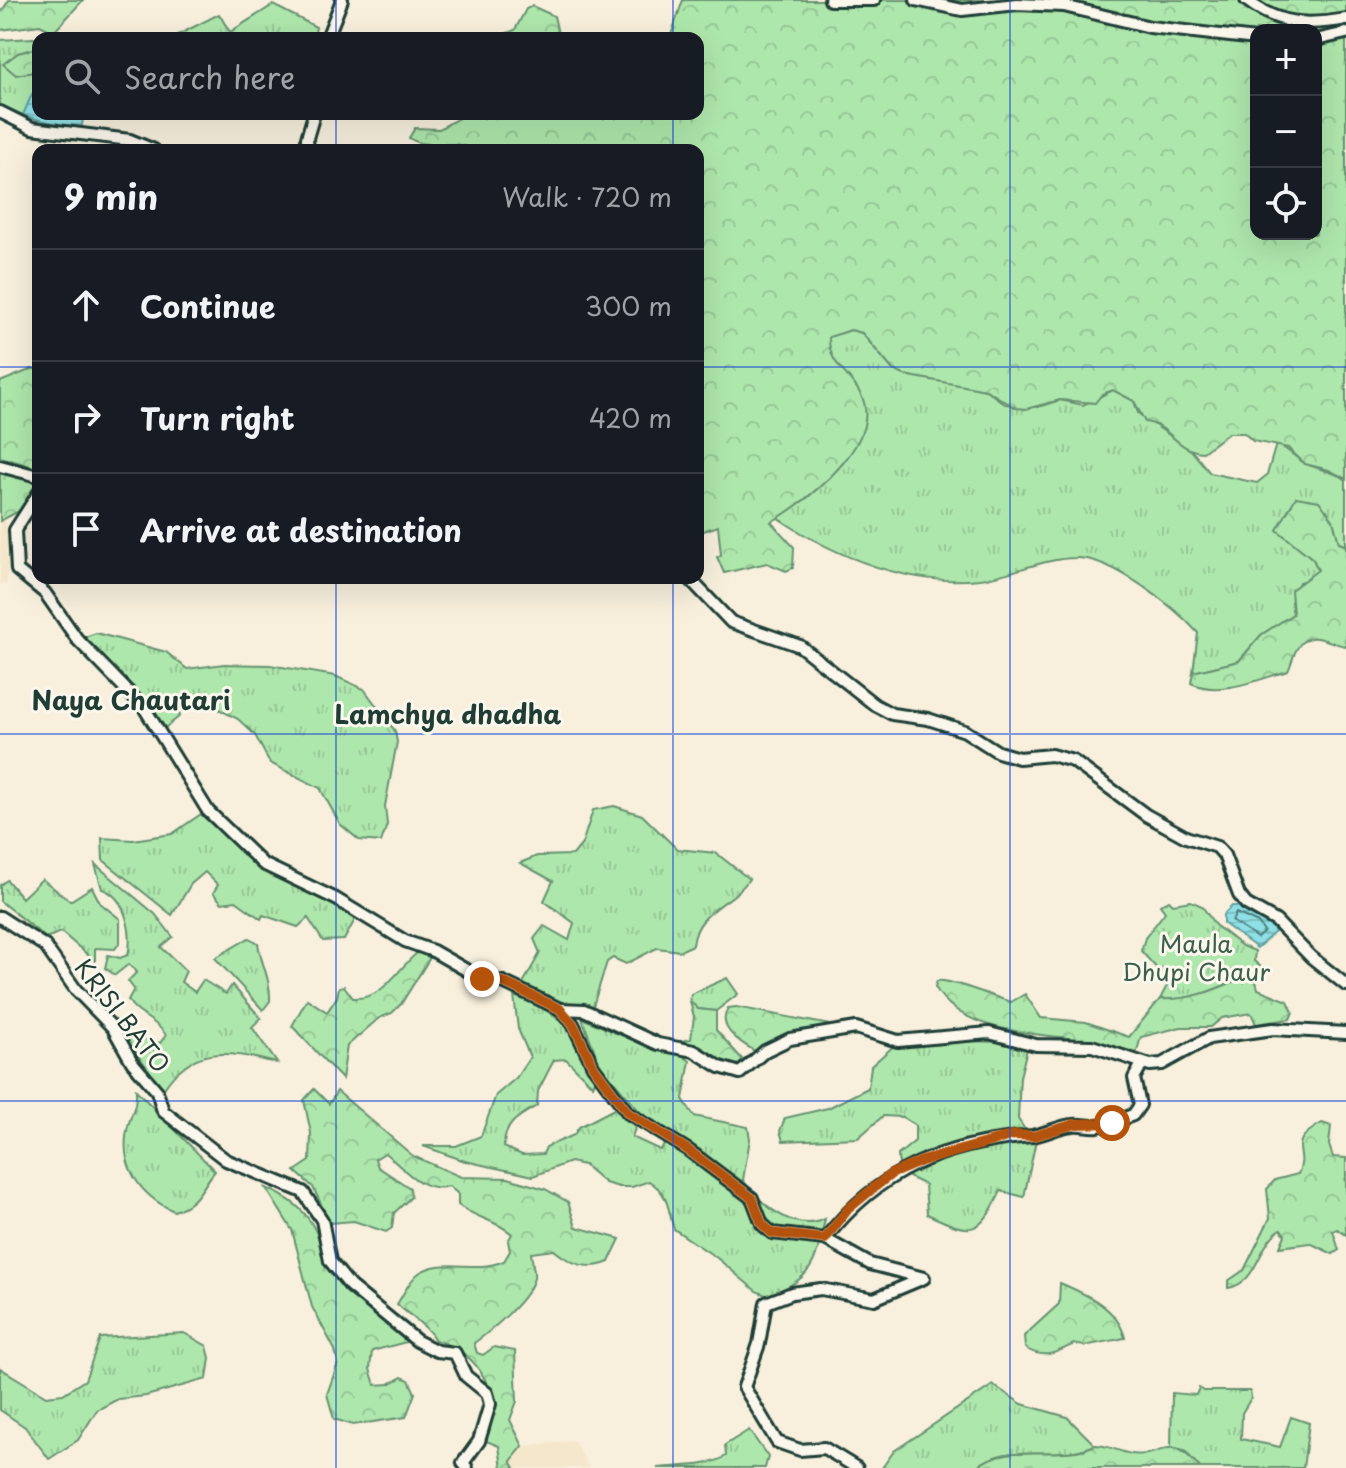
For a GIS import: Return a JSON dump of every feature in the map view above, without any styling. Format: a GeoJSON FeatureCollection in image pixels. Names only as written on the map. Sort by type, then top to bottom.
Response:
{"type":"FeatureCollection","features":[{"type":"Feature","properties":{"kind":"street"},"geometry":{"type":"LineString","coordinates":[[329,32],[342,0]]}},
{"type":"Feature","properties":{"kind":"street"},"geometry":{"type":"LineString","coordinates":[[830,0],[874,0]]}},
{"type":"Feature","properties":{"kind":"street"},"geometry":{"type":"LineString","coordinates":[[916,0],[962,10],[985,11],[1017,4],[1064,6],[1150,27],[1250,38]]}},
{"type":"Feature","properties":{"kind":"street"},"geometry":{"type":"LineString","coordinates":[[1246,0],[1264,14],[1286,22],[1317,24],[1346,19]]}},
{"type":"Feature","properties":{"kind":"street"},"geometry":{"type":"LineString","coordinates":[[1322,39],[1346,33]]}},
{"type":"Feature","properties":{"kind":"street"},"geometry":{"type":"LineString","coordinates":[[0,112],[32,128],[130,140],[140,144]]}},
{"type":"Feature","properties":{"kind":"street"},"geometry":{"type":"LineString","coordinates":[[308,144],[312,120]]}},
{"type":"Feature","properties":{"kind":"street"},"geometry":{"type":"LineString","coordinates":[[0,466],[32,474]]}},
{"type":"Feature","properties":{"kind":"street"},"geometry":{"type":"LineString","coordinates":[[32,503],[15,530],[17,570],[32,582]]}},
{"type":"Feature","properties":{"kind":"street"},"geometry":{"type":"LineString","coordinates":[[34,584],[45,593],[77,639],[145,709],[208,811],[263,864],[336,899],[405,941],[433,951],[482,979],[503,982],[560,1009],[584,1010],[658,1044],[694,1051],[720,1067],[740,1073],[758,1061],[765,1051],[790,1039],[856,1028],[898,1041],[989,1033],[1036,1045],[1092,1046],[1142,1064],[1162,1064],[1209,1038],[1273,1029],[1346,1033]]}},
{"type":"Feature","properties":{"kind":"street"},"geometry":{"type":"LineString","coordinates":[[695,584],[731,622],[800,646],[875,705],[892,714],[928,719],[965,731],[998,752],[1019,758],[1051,755],[1073,761],[1146,815],[1186,837],[1217,847],[1224,855],[1239,895],[1246,904],[1276,921],[1311,957],[1346,985]]}},
{"type":"Feature","properties":{"kind":"street","name":"KRISI BATO"},"geometry":{"type":"LineString","coordinates":[[0,917],[45,946],[76,990],[113,1028],[132,1062],[157,1091],[163,1111],[226,1160],[303,1192],[322,1220],[330,1261],[350,1286],[417,1341],[437,1351],[455,1353],[466,1376],[487,1393],[490,1404],[479,1441],[463,1463],[467,1468]]}},
{"type":"Feature","properties":{"kind":"street"},"geometry":{"type":"LineString","coordinates":[[560,1009],[573,1024],[593,1066],[628,1113],[688,1150],[752,1198],[762,1224],[772,1233],[825,1239],[870,1264],[924,1278],[874,1299],[821,1289],[792,1293],[766,1303],[759,1344],[744,1387],[777,1442],[800,1450],[824,1448],[857,1468]]}},
{"type":"Feature","properties":{"kind":"street"},"geometry":{"type":"LineString","coordinates":[[825,1239],[848,1209],[871,1190],[891,1174],[922,1161],[1014,1135],[1034,1136],[1075,1124],[1098,1126],[1133,1115],[1140,1105],[1134,1078],[1142,1064]]}},
{"type":"Feature","properties":{"kind":"shaded area"},"geometry":{"type":"Polygon","coordinates":[[[5,520],[11,545],[6,585],[0,583],[0,521],[5,520]]]}},
{"type":"Feature","properties":{"kind":"shaded area"},"geometry":{"type":"Polygon","coordinates":[[[574,1441],[589,1468],[515,1468],[511,1461],[523,1446],[574,1441]]]}},
{"type":"Feature","properties":{"kind":"green space"},"geometry":{"type":"Polygon","coordinates":[[[9,0],[83,0],[54,32],[40,25],[0,30],[0,14],[9,0]]]}},
{"type":"Feature","properties":{"kind":"green space"},"geometry":{"type":"Polygon","coordinates":[[[683,0],[1346,0],[1346,479],[1329,470],[1305,464],[1288,448],[1253,441],[1244,433],[1228,433],[1203,452],[1185,447],[1161,428],[1145,422],[1134,401],[1113,390],[1102,394],[1095,403],[1060,400],[1026,409],[1016,408],[986,390],[904,375],[893,370],[862,333],[851,330],[829,337],[830,347],[836,362],[861,395],[865,413],[862,432],[852,451],[821,486],[771,522],[794,547],[793,568],[786,571],[767,563],[724,573],[717,557],[721,555],[718,526],[704,531],[704,144],[425,144],[409,138],[415,128],[439,129],[455,120],[704,120],[704,32],[672,32],[683,0]]]}},
{"type":"Feature","properties":{"kind":"green space"},"geometry":{"type":"Polygon","coordinates":[[[273,5],[316,27],[315,32],[230,32],[273,5]]]}},
{"type":"Feature","properties":{"kind":"green space"},"geometry":{"type":"Polygon","coordinates":[[[532,6],[554,16],[558,32],[510,32],[515,30],[526,9],[532,6]]]}},
{"type":"Feature","properties":{"kind":"green space"},"geometry":{"type":"Polygon","coordinates":[[[219,14],[230,32],[184,32],[219,14]]]}},
{"type":"Feature","properties":{"kind":"green space"},"geometry":{"type":"Polygon","coordinates":[[[32,38],[32,50],[18,53],[32,70],[32,97],[23,115],[0,105],[0,40],[32,38]]]}},
{"type":"Feature","properties":{"kind":"green space"},"geometry":{"type":"Polygon","coordinates":[[[32,50],[32,72],[16,75],[3,64],[18,53],[32,50]]]}},
{"type":"Feature","properties":{"kind":"green space"},"geometry":{"type":"Polygon","coordinates":[[[851,330],[862,333],[893,370],[986,390],[1005,404],[1038,407],[1060,400],[1083,405],[1113,390],[1134,401],[1138,413],[1192,451],[1210,473],[1257,483],[1267,475],[1276,444],[1281,446],[1304,463],[1346,479],[1346,546],[1339,543],[1327,510],[1278,529],[1313,559],[1318,570],[1309,579],[1299,582],[1291,602],[1293,614],[1261,635],[1239,661],[1193,672],[1198,633],[1142,585],[1090,560],[1064,559],[992,577],[954,580],[900,573],[849,557],[778,518],[807,498],[843,463],[855,443],[857,388],[833,359],[828,337],[851,330]]]}},
{"type":"Feature","properties":{"kind":"green space"},"geometry":{"type":"Polygon","coordinates":[[[32,369],[32,466],[0,457],[0,382],[32,369]]]}},
{"type":"Feature","properties":{"kind":"green space"},"geometry":{"type":"Polygon","coordinates":[[[0,470],[32,482],[32,490],[21,510],[0,521],[0,470]]]}},
{"type":"Feature","properties":{"kind":"green space"},"geometry":{"type":"Polygon","coordinates":[[[1296,497],[1319,501],[1333,520],[1339,543],[1346,546],[1346,646],[1308,639],[1296,650],[1288,671],[1227,687],[1202,687],[1191,683],[1193,672],[1239,661],[1261,635],[1293,614],[1291,590],[1318,570],[1313,559],[1277,530],[1296,497]]]}},
{"type":"Feature","properties":{"kind":"green space"},"geometry":{"type":"Polygon","coordinates":[[[96,633],[166,652],[187,669],[224,664],[270,665],[335,676],[364,689],[395,731],[397,742],[385,806],[387,825],[381,842],[359,840],[340,824],[320,788],[270,763],[255,735],[238,719],[209,704],[177,706],[180,716],[165,728],[148,705],[82,638],[96,633]]]}},
{"type":"Feature","properties":{"kind":"green space"},"geometry":{"type":"Polygon","coordinates":[[[614,806],[642,815],[677,849],[716,853],[749,879],[701,923],[693,945],[680,951],[657,948],[626,964],[613,958],[607,962],[593,1006],[557,1002],[522,985],[540,953],[534,939],[544,926],[569,940],[574,923],[544,901],[553,881],[520,863],[537,856],[573,855],[582,844],[593,810],[614,806]]]}},
{"type":"Feature","properties":{"kind":"green space"},"geometry":{"type":"Polygon","coordinates":[[[201,814],[266,871],[357,916],[344,940],[323,941],[308,918],[298,927],[263,915],[261,919],[236,901],[222,903],[213,893],[218,885],[205,872],[191,884],[172,915],[103,860],[102,838],[133,840],[172,834],[201,814]]]}},
{"type":"Feature","properties":{"kind":"green space"},"geometry":{"type":"Polygon","coordinates":[[[95,864],[155,914],[173,937],[161,947],[186,971],[181,982],[195,992],[203,980],[226,994],[232,985],[261,1018],[252,1027],[277,1063],[228,1054],[200,1057],[187,1064],[163,1090],[123,1034],[160,1043],[166,1035],[128,1000],[134,989],[128,981],[137,972],[129,964],[115,975],[105,968],[108,955],[120,958],[128,955],[129,937],[122,907],[117,899],[102,889],[95,864]]]}},
{"type":"Feature","properties":{"kind":"green space"},"geometry":{"type":"Polygon","coordinates":[[[42,879],[70,901],[92,887],[100,903],[120,919],[120,942],[115,949],[95,948],[95,961],[61,932],[46,938],[0,901],[0,885],[7,880],[22,898],[42,879]]]}},
{"type":"Feature","properties":{"kind":"green space","name":"Maula Dhupi Chaur"},"geometry":{"type":"Polygon","coordinates":[[[1169,900],[1173,904],[1191,901],[1202,906],[1215,925],[1242,946],[1255,951],[1254,961],[1260,966],[1254,973],[1208,992],[1185,998],[1160,999],[1169,982],[1141,951],[1145,938],[1165,912],[1160,905],[1169,900]]]}},
{"type":"Feature","properties":{"kind":"green space"},"geometry":{"type":"Polygon","coordinates":[[[249,938],[258,943],[269,985],[270,1001],[263,1010],[215,958],[249,938]]]}},
{"type":"Feature","properties":{"kind":"green space"},"geometry":{"type":"Polygon","coordinates":[[[418,952],[431,956],[401,1004],[392,1013],[379,1018],[347,1046],[342,1079],[292,1026],[307,999],[327,1012],[337,997],[339,987],[344,986],[353,998],[373,994],[382,989],[418,952]]]}},
{"type":"Feature","properties":{"kind":"green space"},"geometry":{"type":"Polygon","coordinates":[[[1254,973],[1258,989],[1288,1001],[1293,1012],[1290,1019],[1256,1024],[1251,1013],[1222,1018],[1211,1027],[1181,1027],[1141,1037],[1136,1054],[1085,1040],[998,1028],[973,1019],[951,1006],[935,987],[937,981],[951,982],[1011,1002],[1025,994],[1041,1018],[1086,1022],[1129,1037],[1160,999],[1197,995],[1254,973]]]}},
{"type":"Feature","properties":{"kind":"green space"},"geometry":{"type":"Polygon","coordinates":[[[727,978],[738,994],[716,1011],[698,1009],[690,1001],[691,994],[727,978]]]}},
{"type":"Feature","properties":{"kind":"green space"},"geometry":{"type":"Polygon","coordinates":[[[514,996],[558,1018],[573,1036],[596,1079],[593,1086],[566,1059],[554,1060],[538,1091],[537,1106],[509,1126],[504,1147],[522,1155],[543,1154],[546,1147],[574,1135],[579,1127],[616,1108],[637,1123],[632,1137],[660,1150],[667,1142],[684,1154],[710,1163],[641,1113],[600,1065],[582,1018],[642,1044],[679,1053],[690,1061],[683,1099],[694,1116],[748,1127],[750,1139],[743,1180],[750,1189],[769,1207],[790,1220],[813,1223],[825,1219],[815,1259],[804,1275],[768,1296],[756,1291],[717,1258],[674,1229],[661,1191],[649,1181],[632,1187],[619,1187],[605,1183],[584,1165],[570,1162],[533,1176],[465,1161],[423,1146],[456,1146],[481,1136],[496,1095],[516,1078],[530,1057],[518,1029],[514,996]]]}},
{"type":"Feature","properties":{"kind":"green space"},"geometry":{"type":"Polygon","coordinates":[[[690,1001],[698,1009],[716,1011],[716,1030],[742,1059],[740,1064],[733,1068],[725,1065],[681,1041],[691,1039],[694,1017],[690,1001]]]}},
{"type":"Feature","properties":{"kind":"green space"},"geometry":{"type":"Polygon","coordinates":[[[728,1008],[835,1026],[789,1035],[758,1053],[732,1035],[725,1023],[728,1008]]]}},
{"type":"Feature","properties":{"kind":"green space"},"geometry":{"type":"Polygon","coordinates":[[[1001,1042],[1027,1049],[1020,1077],[1018,1119],[1035,1145],[1024,1197],[1001,1191],[986,1217],[973,1228],[954,1226],[927,1214],[925,1185],[900,1167],[898,1155],[915,1141],[915,1125],[902,1117],[883,1116],[858,1138],[783,1141],[780,1131],[785,1118],[828,1108],[868,1088],[871,1066],[896,1044],[1001,1042]]]}},
{"type":"Feature","properties":{"kind":"green space"},"geometry":{"type":"Polygon","coordinates":[[[314,1089],[329,1104],[337,1091],[413,1156],[461,1177],[508,1178],[545,1189],[568,1202],[576,1227],[620,1239],[609,1262],[601,1265],[587,1266],[573,1262],[554,1250],[531,1253],[534,1276],[531,1286],[508,1314],[474,1343],[477,1353],[483,1355],[494,1347],[515,1351],[517,1401],[510,1420],[523,1446],[511,1461],[515,1468],[502,1468],[499,1446],[486,1441],[491,1424],[490,1393],[476,1366],[451,1346],[435,1340],[423,1325],[397,1304],[413,1279],[429,1268],[493,1265],[504,1261],[510,1251],[508,1241],[512,1234],[458,1205],[458,1194],[449,1186],[440,1188],[422,1183],[385,1153],[375,1159],[378,1167],[410,1188],[411,1197],[394,1213],[392,1228],[386,1232],[354,1221],[330,1223],[313,1187],[295,1171],[310,1161],[311,1133],[304,1100],[314,1089]]]}},
{"type":"Feature","properties":{"kind":"green space"},"geometry":{"type":"Polygon","coordinates":[[[136,1090],[215,1171],[194,1200],[174,1211],[142,1188],[129,1166],[126,1140],[136,1090]]]}},
{"type":"Feature","properties":{"kind":"green space"},"geometry":{"type":"Polygon","coordinates":[[[1322,1123],[1331,1126],[1329,1145],[1333,1157],[1346,1158],[1346,1235],[1337,1229],[1333,1231],[1339,1250],[1333,1254],[1310,1243],[1280,1247],[1285,1235],[1281,1229],[1267,1244],[1246,1279],[1228,1288],[1228,1281],[1244,1270],[1270,1218],[1267,1189],[1275,1180],[1298,1174],[1301,1166],[1300,1142],[1310,1130],[1322,1123]]]}},
{"type":"Feature","properties":{"kind":"green space"},"geometry":{"type":"Polygon","coordinates":[[[266,1188],[292,1202],[309,1219],[329,1270],[399,1317],[406,1342],[372,1351],[370,1369],[375,1385],[389,1384],[402,1377],[409,1380],[415,1393],[406,1417],[353,1425],[334,1419],[327,1394],[338,1363],[335,1350],[312,1307],[292,1230],[266,1188]]]}},
{"type":"Feature","properties":{"kind":"green space"},"geometry":{"type":"Polygon","coordinates":[[[1060,1283],[1100,1303],[1116,1318],[1125,1338],[1084,1346],[1074,1344],[1050,1354],[1038,1354],[1025,1348],[1024,1336],[1059,1304],[1060,1283]]]}},
{"type":"Feature","properties":{"kind":"green space"},"geometry":{"type":"Polygon","coordinates":[[[184,1333],[207,1346],[210,1358],[207,1379],[146,1396],[118,1399],[97,1410],[78,1440],[49,1459],[25,1427],[0,1410],[0,1368],[46,1396],[63,1394],[85,1380],[100,1338],[184,1333]]]}},
{"type":"Feature","properties":{"kind":"green space"},"geometry":{"type":"Polygon","coordinates":[[[993,1385],[1022,1404],[1067,1417],[1095,1445],[1066,1452],[1003,1455],[989,1459],[976,1468],[882,1468],[894,1451],[993,1385]]]}},
{"type":"Feature","properties":{"kind":"green space"},"geometry":{"type":"Polygon","coordinates":[[[1199,1388],[1203,1391],[1250,1391],[1251,1398],[1242,1413],[1241,1439],[1280,1447],[1291,1417],[1309,1423],[1303,1468],[1200,1468],[1184,1450],[1171,1447],[1172,1393],[1196,1395],[1199,1388]]]}},
{"type":"Feature","properties":{"kind":"green space"},"geometry":{"type":"Polygon","coordinates":[[[749,1430],[768,1457],[765,1468],[657,1468],[719,1460],[726,1456],[725,1445],[749,1430]]]}},
{"type":"Feature","properties":{"kind":"green space"},"geometry":{"type":"Polygon","coordinates":[[[1095,1445],[1144,1454],[1173,1448],[1189,1456],[1200,1468],[976,1468],[989,1459],[1003,1455],[1066,1452],[1095,1445]]]}},
{"type":"Feature","properties":{"kind":"water"},"geometry":{"type":"Polygon","coordinates":[[[32,94],[32,118],[23,115],[32,94]]]}},
{"type":"Feature","properties":{"kind":"water"},"geometry":{"type":"Polygon","coordinates":[[[37,120],[83,120],[81,130],[37,120]]]}},
{"type":"Feature","properties":{"kind":"water"},"geometry":{"type":"Polygon","coordinates":[[[1232,906],[1258,913],[1275,932],[1257,948],[1223,923],[1223,915],[1232,906]]]}},
{"type":"Feature","properties":{"kind":"district","name":"Naya Chautari"},"geometry":{"type":"Point","coordinates":[131,699]}},
{"type":"Feature","properties":{"kind":"district","name":"Lamchya dhadha"},"geometry":{"type":"Point","coordinates":[448,713]}},
{"type":"Feature","properties":{"kind":"route"},"geometry":{"type":"LineString","coordinates":[[482,979],[503,982],[560,1009],[573,1024],[593,1066],[628,1113],[688,1150],[752,1198],[762,1224],[772,1233],[825,1239],[848,1209],[871,1190],[891,1174],[922,1161],[1014,1135],[1034,1136],[1075,1124],[1098,1126],[1112,1123]]}}]}
